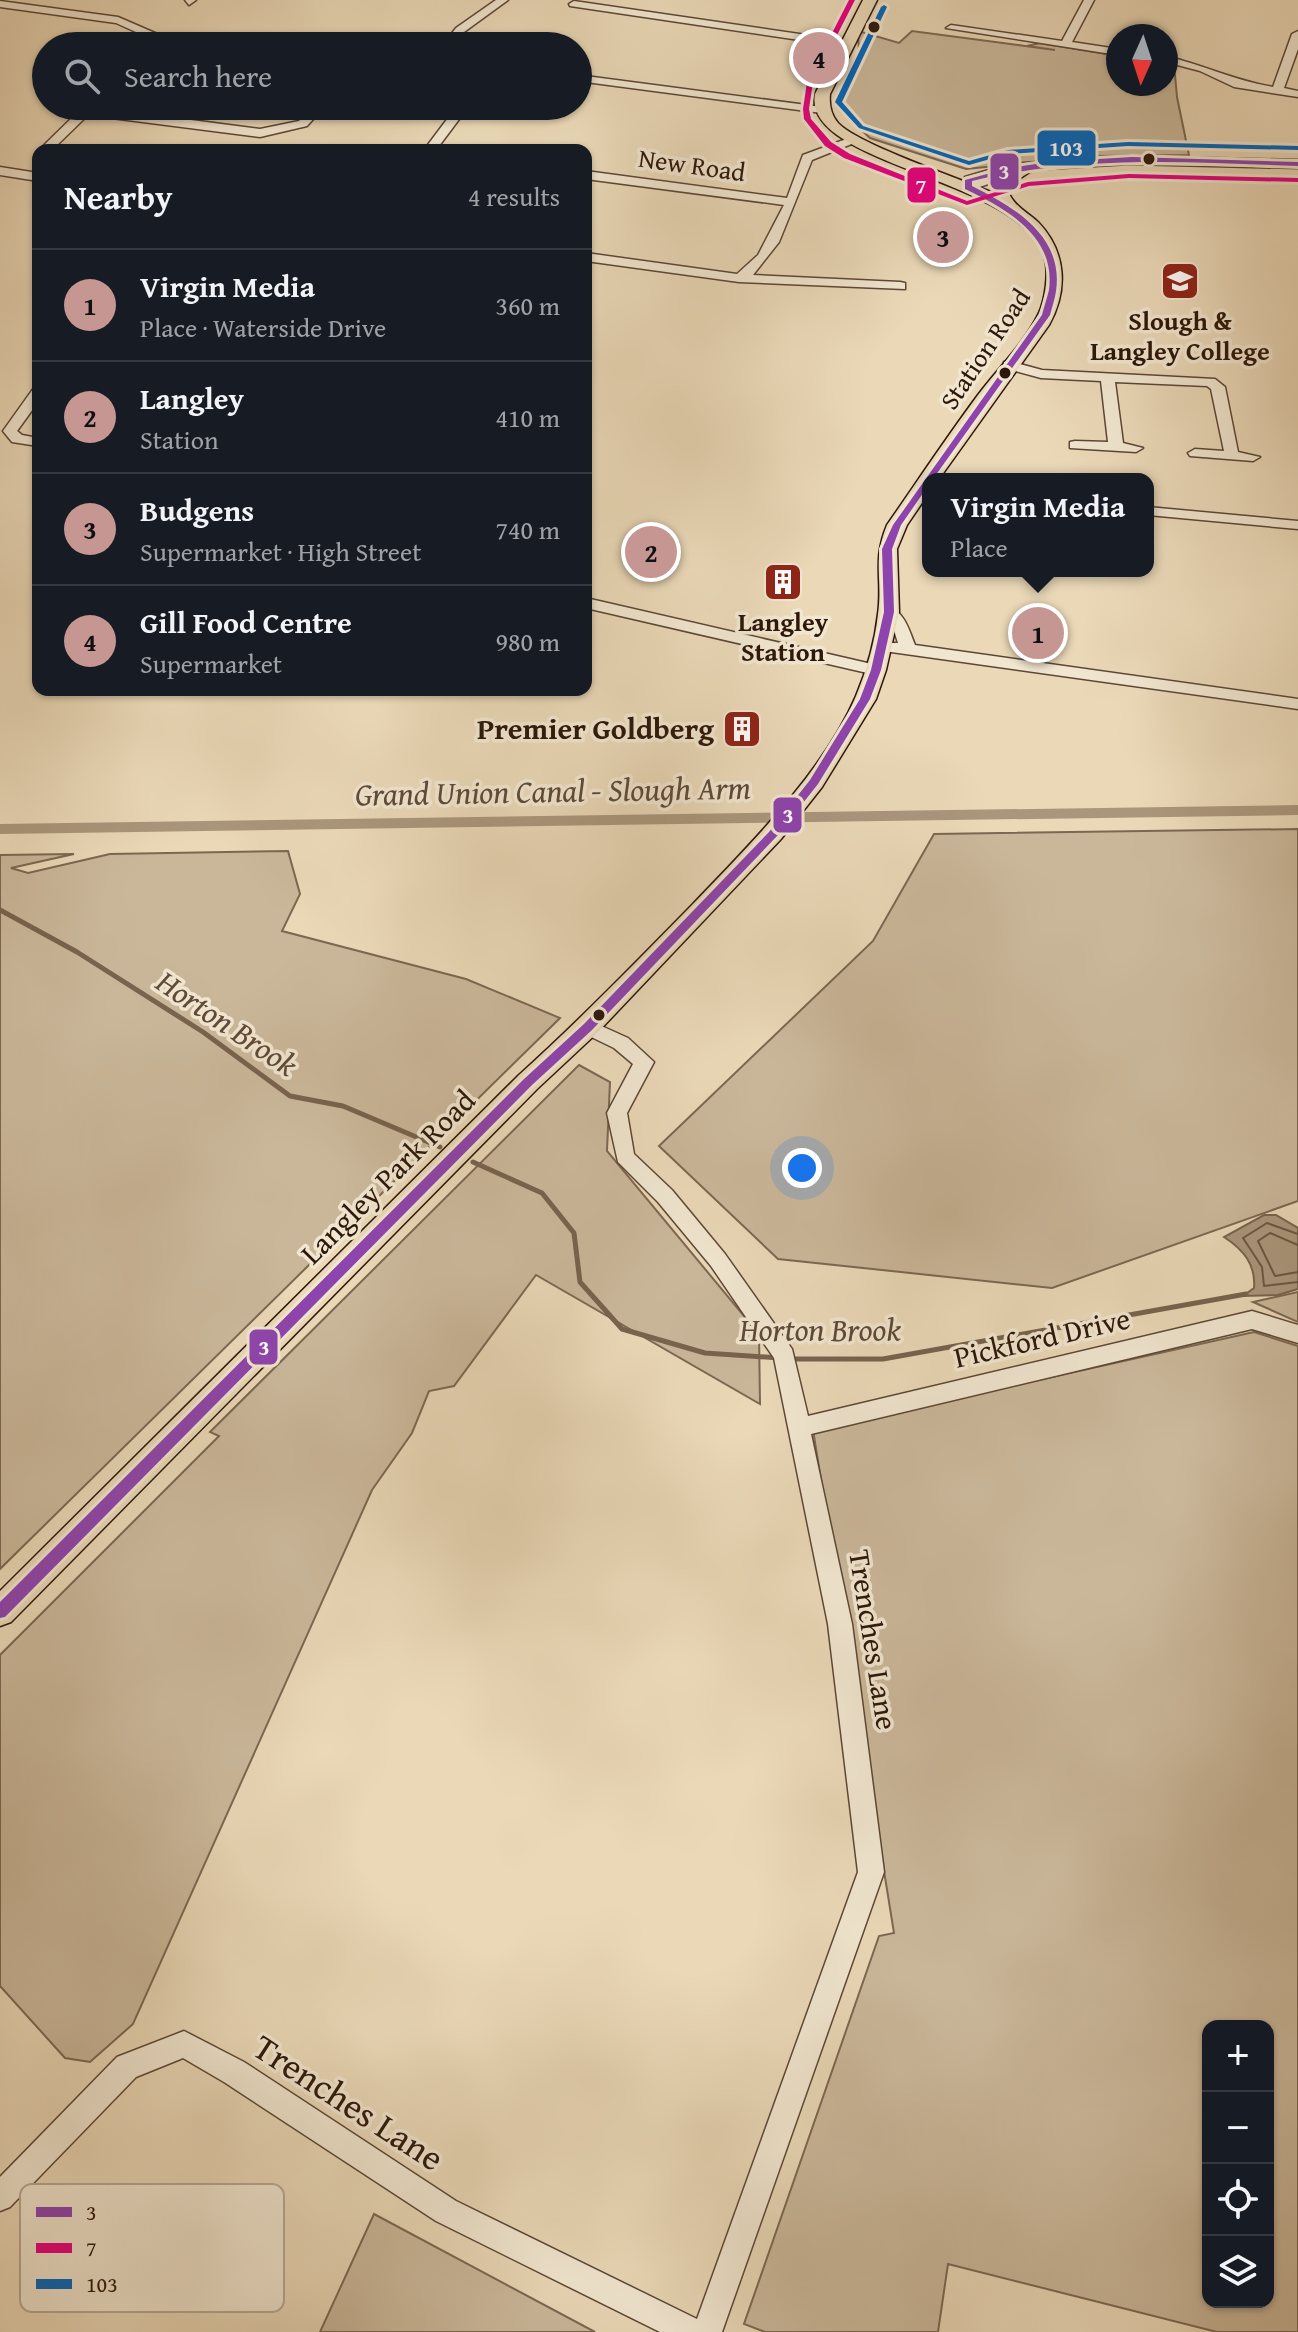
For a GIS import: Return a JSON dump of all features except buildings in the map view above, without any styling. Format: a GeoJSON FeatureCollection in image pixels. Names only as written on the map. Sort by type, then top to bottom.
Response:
{"type":"FeatureCollection","features":[{"type":"Feature","properties":{"kind":"main road"},"geometry":{"type":"LineString","coordinates":[[822,110],[825,88],[870,0]]}},
{"type":"Feature","properties":{"kind":"main road","name":"Station Road"},"geometry":{"type":"LineString","coordinates":[[822,110],[840,133],[853,141],[873,150],[921,162],[1008,202],[1051,252],[1057,277],[1046,315],[936,473]]}},
{"type":"Feature","properties":{"kind":"main road"},"geometry":{"type":"LineString","coordinates":[[1008,202],[1001,182],[1025,168]]}},
{"type":"Feature","properties":{"kind":"main road","name":"Station Road"},"geometry":{"type":"LineString","coordinates":[[809,788],[865,699],[884,646],[889,612],[887,549],[897,525],[922,492]]}},
{"type":"Feature","properties":{"kind":"main road","name":"Langley Park Road"},"geometry":{"type":"LineString","coordinates":[[0,1612],[528,1082],[588,1027],[773,834],[809,788]]}},
{"type":"Feature","properties":{"kind":"street"},"geometry":{"type":"LineString","coordinates":[[68,11],[80,0]]}},
{"type":"Feature","properties":{"kind":"street"},"geometry":{"type":"LineString","coordinates":[[458,32],[503,0]]}},
{"type":"Feature","properties":{"kind":"street"},"geometry":{"type":"LineString","coordinates":[[1065,45],[1089,0]]}},
{"type":"Feature","properties":{"kind":"street"},"geometry":{"type":"LineString","coordinates":[[0,4],[118,20],[146,32]]}},
{"type":"Feature","properties":{"kind":"street"},"geometry":{"type":"LineString","coordinates":[[574,4],[847,44]]}},
{"type":"Feature","properties":{"kind":"street"},"geometry":{"type":"LineString","coordinates":[[951,28],[1106,50]]}},
{"type":"Feature","properties":{"kind":"street"},"geometry":{"type":"LineString","coordinates":[[1277,91],[1298,34]]}},
{"type":"Feature","properties":{"kind":"street"},"geometry":{"type":"LineString","coordinates":[[1178,62],[1204,69],[1238,85],[1298,94]]}},
{"type":"Feature","properties":{"kind":"street"},"geometry":{"type":"LineString","coordinates":[[592,80],[822,110]]}},
{"type":"Feature","properties":{"kind":"street"},"geometry":{"type":"LineString","coordinates":[[51,144],[76,120]]}},
{"type":"Feature","properties":{"kind":"street"},"geometry":{"type":"LineString","coordinates":[[171,120],[260,133],[303,124],[307,120]]}},
{"type":"Feature","properties":{"kind":"street"},"geometry":{"type":"LineString","coordinates":[[434,144],[452,120]]}},
{"type":"Feature","properties":{"kind":"street"},"geometry":{"type":"LineString","coordinates":[[739,278],[749,273],[781,225],[807,158],[853,141]]}},
{"type":"Feature","properties":{"kind":"street"},"geometry":{"type":"LineString","coordinates":[[972,184],[1025,168],[1135,159],[1298,164]]}},
{"type":"Feature","properties":{"kind":"street"},"geometry":{"type":"LineString","coordinates":[[20,174],[32,163]]}},
{"type":"Feature","properties":{"kind":"street"},"geometry":{"type":"LineString","coordinates":[[0,171],[32,176]]}},
{"type":"Feature","properties":{"kind":"street","name":"New Road"},"geometry":{"type":"LineString","coordinates":[[592,176],[791,202]]}},
{"type":"Feature","properties":{"kind":"street"},"geometry":{"type":"LineString","coordinates":[[592,258],[739,278],[900,286]]}},
{"type":"Feature","properties":{"kind":"street"},"geometry":{"type":"LineString","coordinates":[[1009,365],[1041,374],[1210,382],[1218,387],[1232,455]]}},
{"type":"Feature","properties":{"kind":"street"},"geometry":{"type":"LineString","coordinates":[[1107,376],[1116,447]]}},
{"type":"Feature","properties":{"kind":"street"},"geometry":{"type":"LineString","coordinates":[[32,401],[11,434],[17,439],[32,441]]}},
{"type":"Feature","properties":{"kind":"street"},"geometry":{"type":"LineString","coordinates":[[1075,445],[1136,448]]}},
{"type":"Feature","properties":{"kind":"street"},"geometry":{"type":"LineString","coordinates":[[1195,453],[1253,457]]}},
{"type":"Feature","properties":{"kind":"street"},"geometry":{"type":"LineString","coordinates":[[1154,512],[1298,525]]}},
{"type":"Feature","properties":{"kind":"street"},"geometry":{"type":"LineString","coordinates":[[592,604],[876,670]]}},
{"type":"Feature","properties":{"kind":"street"},"geometry":{"type":"LineString","coordinates":[[889,612],[899,623],[908,649]]}},
{"type":"Feature","properties":{"kind":"street"},"geometry":{"type":"LineString","coordinates":[[884,646],[1298,704]]}},
{"type":"Feature","properties":{"kind":"street","name":"Trenches Lane"},"geometry":{"type":"LineString","coordinates":[[588,1027],[621,1043],[644,1062],[617,1113],[625,1157],[665,1196],[718,1260],[785,1359],[840,1624],[871,1872],[707,2332]]}},
{"type":"Feature","properties":{"kind":"street","name":"Pickford Drive"},"geometry":{"type":"LineString","coordinates":[[799,1427],[1252,1320],[1298,1334]]}},
{"type":"Feature","properties":{"kind":"street","name":"Trenches Lane"},"geometry":{"type":"LineString","coordinates":[[0,2197],[127,2067],[184,2044],[234,2072],[446,2211],[691,2332]]}},
{"type":"Feature","properties":{"kind":"shaded area"},"geometry":{"type":"Polygon","coordinates":[[[858,31],[899,43],[912,31],[1055,50],[1027,46],[1040,43],[1106,54],[1106,96],[1177,96],[1189,155],[1096,156],[966,169],[870,138],[840,110],[839,96],[859,55],[858,31]]]}},
{"type":"Feature","properties":{"kind":"shaded area"},"geometry":{"type":"Polygon","coordinates":[[[1298,829],[1298,1201],[1052,1288],[778,1259],[659,1146],[873,941],[934,834],[1298,829]]]}},
{"type":"Feature","properties":{"kind":"shaded area"},"geometry":{"type":"Polygon","coordinates":[[[288,851],[300,894],[282,931],[466,979],[560,1018],[0,1569],[0,855],[74,854],[11,868],[28,873],[110,854],[288,851]]]}},
{"type":"Feature","properties":{"kind":"shaded area"},"geometry":{"type":"Polygon","coordinates":[[[579,1065],[610,1082],[607,1151],[759,1334],[760,1404],[536,1275],[454,1386],[429,1391],[412,1433],[372,1490],[133,2024],[90,2062],[65,2058],[0,1986],[0,1655],[219,1436],[210,1432],[579,1065]]]}},
{"type":"Feature","properties":{"kind":"shaded area"},"geometry":{"type":"Polygon","coordinates":[[[1298,1292],[1298,1322],[1253,1302],[1298,1292]]]}},
{"type":"Feature","properties":{"kind":"shaded area"},"geometry":{"type":"Polygon","coordinates":[[[1254,1332],[1298,1346],[1298,2332],[1217,2332],[948,2264],[938,2332],[765,2332],[744,2324],[879,1936],[894,1933],[813,1430],[1254,1332]]]}},
{"type":"Feature","properties":{"kind":"shaded area"},"geometry":{"type":"Polygon","coordinates":[[[374,2214],[595,2332],[320,2332],[374,2214]]]}},
{"type":"Feature","properties":{"kind":"water"},"geometry":{"type":"Polygon","coordinates":[[[1264,1215],[1276,1215],[1298,1228],[1298,1289],[1278,1295],[1243,1296],[1254,1288],[1251,1265],[1243,1253],[1224,1237],[1264,1215]]]}},
{"type":"Feature","properties":{"kind":"waterway","name":"Grand Union Canal - Slough Arm"},"geometry":{"type":"LineString","coordinates":[[0,829],[1298,810]]}},
{"type":"Feature","properties":{"kind":"waterway","name":"Horton Brook"},"geometry":{"type":"LineString","coordinates":[[0,910],[77,952],[203,1032],[290,1096],[343,1106],[440,1147]]}},
{"type":"Feature","properties":{"kind":"waterway","name":"Horton Brook"},"geometry":{"type":"LineString","coordinates":[[473,1162],[542,1193],[574,1233],[580,1282],[622,1329],[705,1353],[780,1358]]}},
{"type":"Feature","properties":{"kind":"waterway","name":"Horton Brook"},"geometry":{"type":"LineString","coordinates":[[790,1359],[883,1359],[1246,1294]]}},
{"type":"Feature","properties":{"kind":"transit line","name":"7"},"geometry":{"type":"LineString","coordinates":[[852,0],[810,82],[806,109],[808,119],[828,144],[847,156],[967,203],[1028,184],[1129,176],[1298,180]]}},
{"type":"Feature","properties":{"kind":"transit line","name":"103"},"geometry":{"type":"LineString","coordinates":[[884,7],[838,102],[861,127],[969,163],[1008,152],[1128,144],[1298,148]]}},
{"type":"Feature","properties":{"kind":"transit line","name":"3"},"geometry":{"type":"LineString","coordinates":[[933,473],[1046,315],[1052,290],[1053,269],[1048,251],[1038,234],[1008,208],[968,187],[969,180],[1009,170],[1090,161],[1132,159],[1298,164]]}},
{"type":"Feature","properties":{"kind":"transit line","name":"3"},"geometry":{"type":"LineString","coordinates":[[0,1612],[528,1082],[588,1027],[773,834],[814,782],[865,699],[876,670],[889,612],[887,549],[897,525],[922,489]]}},
{"type":"Feature","properties":{"kind":"place","name":"Gill Food Centre"},"geometry":{"type":"Point","coordinates":[819,58]}},
{"type":"Feature","properties":{"kind":"place","name":"Budgens"},"geometry":{"type":"Point","coordinates":[943,237]}},
{"type":"Feature","properties":{"kind":"place","name":"Slough & Langley College"},"geometry":{"type":"Point","coordinates":[1180,281]}},
{"type":"Feature","properties":{"kind":"place","name":"Langley"},"geometry":{"type":"Point","coordinates":[651,552]}},
{"type":"Feature","properties":{"kind":"place","name":"Langley Station"},"geometry":{"type":"Point","coordinates":[783,582]}},
{"type":"Feature","properties":{"kind":"place","name":"Virgin Media"},"geometry":{"type":"Point","coordinates":[1038,633]}},
{"type":"Feature","properties":{"kind":"place","name":"Premier Goldberg"},"geometry":{"type":"Point","coordinates":[742,729]}}]}
